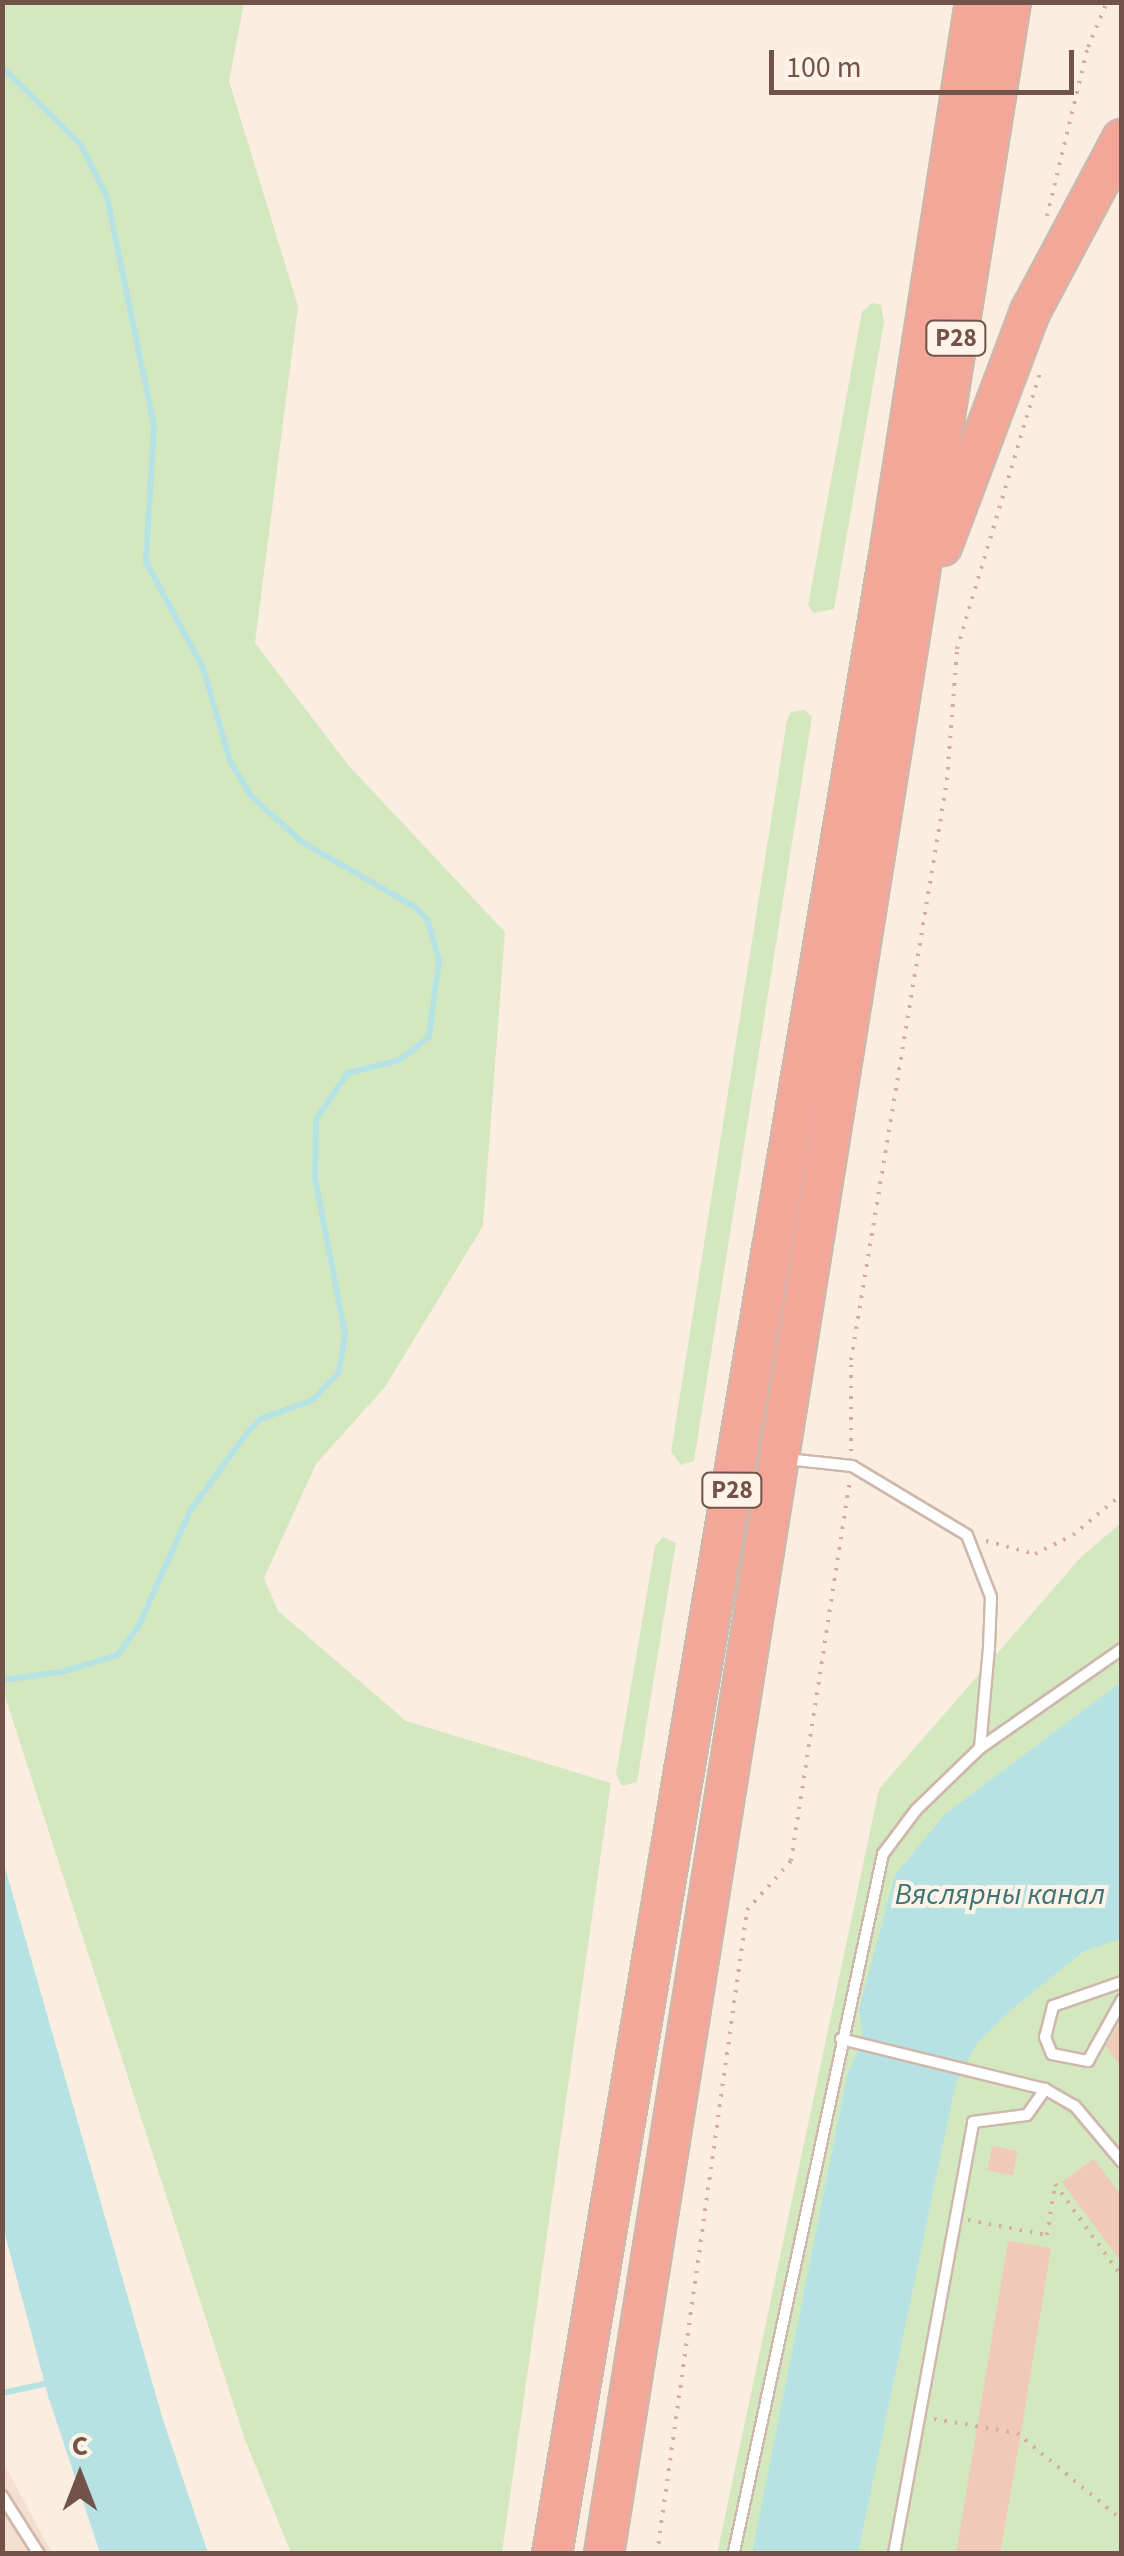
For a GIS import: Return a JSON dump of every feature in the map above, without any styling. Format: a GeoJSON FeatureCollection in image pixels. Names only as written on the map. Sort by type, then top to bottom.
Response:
{"type":"FeatureCollection","features":[{"type":"Feature","properties":{"kind":"highway","name":"Р28"},"geometry":{"type":"LineString","coordinates":[[552,2554],[890,550],[975,2]]}},
{"type":"Feature","properties":{"kind":"highway","name":"Р28"},"geometry":{"type":"LineString","coordinates":[[604,2554],[1011,2]]}},
{"type":"Feature","properties":{"kind":"highway"},"geometry":{"type":"LineString","coordinates":[[905,674],[950,520],[1030,312],[1122,139]]}},
{"type":"Feature","properties":{"kind":"lane"},"geometry":{"type":"LineString","coordinates":[[780,1459],[852,1466],[967,1535],[991,1597],[980,1748]]}},
{"type":"Feature","properties":{"kind":"lane"},"geometry":{"type":"LineString","coordinates":[[734,2552],[883,1854],[916,1810],[980,1748],[1122,1649]]}},
{"type":"Feature","properties":{"kind":"lane"},"geometry":{"type":"LineString","coordinates":[[1122,1982],[1053,2006],[1045,2037],[1052,2054],[1088,2062],[1122,2000]]}},
{"type":"Feature","properties":{"kind":"lane"},"geometry":{"type":"LineString","coordinates":[[844,2040],[1045,2088],[1075,2106],[1122,2162]]}},
{"type":"Feature","properties":{"kind":"lane"},"geometry":{"type":"LineString","coordinates":[[894,2554],[973,2122],[1027,2115],[1045,2088]]}},
{"type":"Feature","properties":{"kind":"lane"},"geometry":{"type":"LineString","coordinates":[[2,2496],[40,2554]]}},
{"type":"Feature","properties":{"kind":"path"},"geometry":{"type":"LineString","coordinates":[[1040,232],[1088,47],[1107,2]]}},
{"type":"Feature","properties":{"kind":"path"},"geometry":{"type":"LineString","coordinates":[[658,2554],[748,1910],[791,1861],[852,1466],[851,1360],[947,780],[957,649],[1041,368]]}},
{"type":"Feature","properties":{"kind":"path"},"geometry":{"type":"LineString","coordinates":[[967,1535],[1034,1554],[1073,1535],[1122,1494]]}},
{"type":"Feature","properties":{"kind":"path"},"geometry":{"type":"LineString","coordinates":[[956,2217],[1047,2234],[1055,2184],[1122,2278]]}},
{"type":"Feature","properties":{"kind":"path"},"geometry":{"type":"LineString","coordinates":[[919,2416],[1016,2434],[1122,2520]]}},
{"type":"Feature","properties":{"kind":"shaded area"},"geometry":{"type":"Polygon","coordinates":[[[3,2462],[52,2553],[3,2553],[3,2462]]]}},
{"type":"Feature","properties":{"kind":"green space"},"geometry":{"type":"Polygon","coordinates":[[[2,3],[244,3],[229,81],[298,306],[255,643],[349,766],[505,932],[483,1226],[385,1387],[316,1464],[264,1578],[278,1611],[406,1721],[611,1783],[502,2553],[291,2553],[245,2440],[3,1690],[2,3]]]}},
{"type":"Feature","properties":{"kind":"green space"},"geometry":{"type":"Polygon","coordinates":[[[872,303],[881,305],[884,322],[834,609],[813,613],[808,605],[862,312],[872,303]]]}},
{"type":"Feature","properties":{"kind":"green space"},"geometry":{"type":"Polygon","coordinates":[[[805,710],[812,717],[694,1461],[681,1465],[671,1452],[787,720],[791,712],[805,710]]]}},
{"type":"Feature","properties":{"kind":"green space"},"geometry":{"type":"Polygon","coordinates":[[[1121,1523],[1121,2553],[717,2554],[879,1789],[1081,1557],[1121,1523]]]}},
{"type":"Feature","properties":{"kind":"green space"},"geometry":{"type":"Polygon","coordinates":[[[663,1537],[676,1543],[637,1782],[622,1786],[616,1774],[655,1546],[663,1537]]]}},
{"type":"Feature","properties":{"kind":"water","name":"Вяслярны канал"},"geometry":{"type":"Polygon","coordinates":[[[1121,1682],[1121,1939],[1084,1951],[1007,2013],[977,2043],[956,2082],[858,2553],[752,2554],[847,2076],[863,2040],[859,2009],[895,1875],[944,1815],[1121,1682]]]}},
{"type":"Feature","properties":{"kind":"water"},"geometry":{"type":"Polygon","coordinates":[[[2,1857],[163,2420],[208,2553],[100,2553],[49,2399],[3,2227],[2,1857]]]}},
{"type":"Feature","properties":{"kind":"building"},"geometry":{"type":"Polygon","coordinates":[[[1122,2019],[1122,2068],[1106,2046],[1122,2019]]]}},
{"type":"Feature","properties":{"kind":"building"},"geometry":{"type":"Polygon","coordinates":[[[992,2146],[1018,2151],[1013,2176],[987,2171],[992,2146]]]}},
{"type":"Feature","properties":{"kind":"building"},"geometry":{"type":"Polygon","coordinates":[[[1094,2159],[1122,2197],[1122,2263],[1062,2182],[1094,2159]]]}},
{"type":"Feature","properties":{"kind":"building"},"geometry":{"type":"Polygon","coordinates":[[[1008,2241],[1051,2248],[1022,2427],[1000,2554],[956,2554],[1008,2241]]]}},
{"type":"Feature","properties":{"kind":"waterway"},"geometry":{"type":"LineString","coordinates":[[2,67],[81,145],[107,197],[154,426],[146,562],[203,668],[230,761],[251,796],[302,842],[415,907],[428,921],[439,960],[429,1037],[400,1060],[348,1073],[316,1119],[315,1178],[345,1334],[339,1372],[313,1400],[260,1419],[247,1433],[190,1511],[138,1627],[118,1655],[62,1672],[2,1680]]}},
{"type":"Feature","properties":{"kind":"waterway"},"geometry":{"type":"LineString","coordinates":[[2,2393],[49,2383]]}}]}
